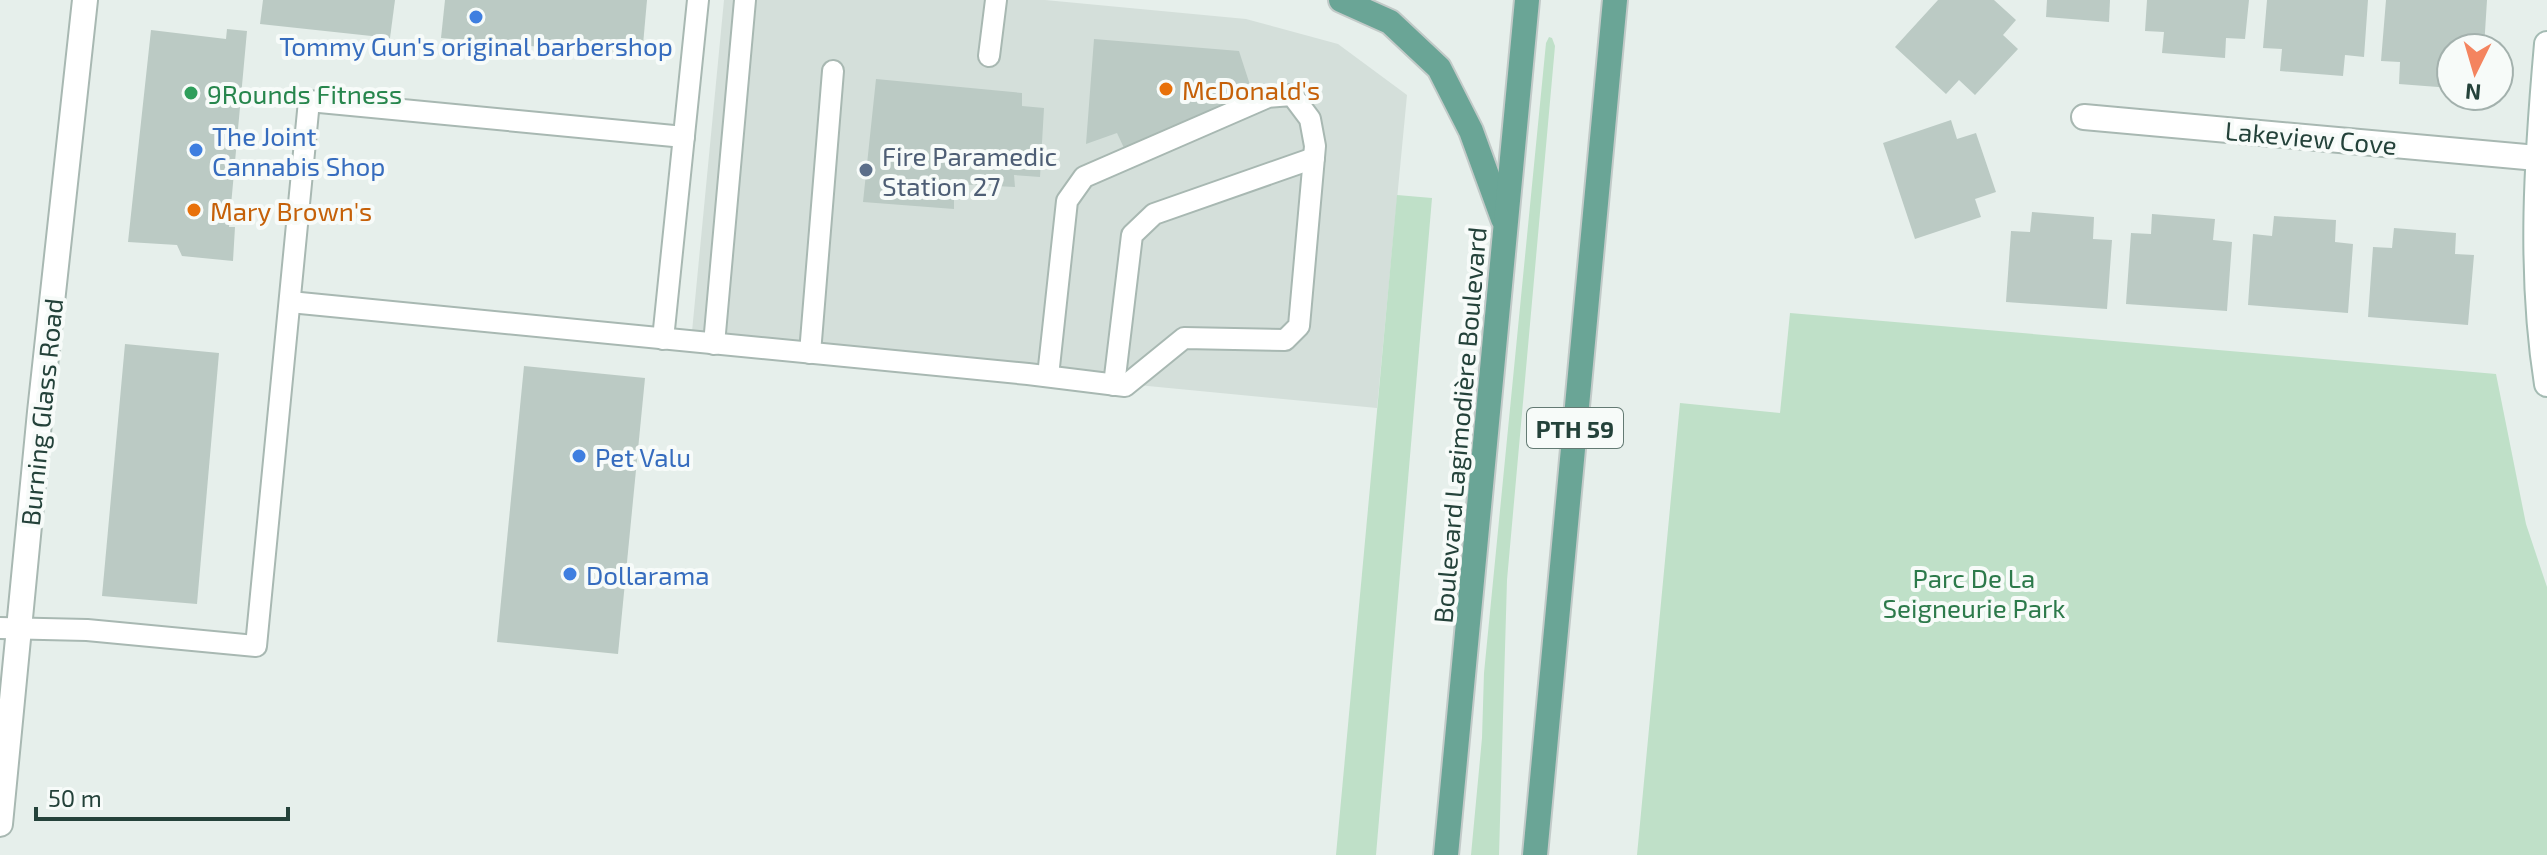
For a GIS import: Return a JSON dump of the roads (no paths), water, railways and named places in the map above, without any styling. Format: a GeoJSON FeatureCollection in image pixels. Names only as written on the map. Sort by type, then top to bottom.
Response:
{"type":"FeatureCollection","features":[{"type":"Feature","properties":{"kind":"main road"},"geometry":{"type":"LineString","coordinates":[[1341,0],[1390,22],[1439,68],[1471,131],[1506,228]]}},
{"type":"Feature","properties":{"kind":"main road","name":"Boulevard Lagimodière Boulevard"},"geometry":{"type":"LineString","coordinates":[[1446,855],[1527,0]]}},
{"type":"Feature","properties":{"kind":"main road","name":"PTH 59"},"geometry":{"type":"LineString","coordinates":[[1535,855],[1613,0]]}},
{"type":"Feature","properties":{"kind":"street","name":"Burning Glass Road"},"geometry":{"type":"LineString","coordinates":[[0,824],[9,629],[85,0]]}},
{"type":"Feature","properties":{"kind":"street"},"geometry":{"type":"LineString","coordinates":[[2547,44],[2537,158],[2537,291],[2547,384]]}},
{"type":"Feature","properties":{"kind":"street","name":"Lakeview Cove"},"geometry":{"type":"LineString","coordinates":[[2084,117],[2537,158]]}},
{"type":"Feature","properties":{"kind":"lane"},"geometry":{"type":"LineString","coordinates":[[663,339],[698,0]]}},
{"type":"Feature","properties":{"kind":"lane"},"geometry":{"type":"LineString","coordinates":[[714,344],[745,0]]}},
{"type":"Feature","properties":{"kind":"lane"},"geometry":{"type":"LineString","coordinates":[[989,56],[996,0]]}},
{"type":"Feature","properties":{"kind":"lane"},"geometry":{"type":"LineString","coordinates":[[810,353],[833,71]]}},
{"type":"Feature","properties":{"kind":"lane"},"geometry":{"type":"LineString","coordinates":[[290,302],[1125,386],[1184,338],[1285,340],[1299,326],[1315,146],[1310,119],[1292,95],[1268,97],[1084,177],[1067,201],[1048,376]]}},
{"type":"Feature","properties":{"kind":"lane"},"geometry":{"type":"LineString","coordinates":[[9,629],[87,630],[256,646],[309,101],[684,137]]}},
{"type":"Feature","properties":{"kind":"lane"},"geometry":{"type":"LineString","coordinates":[[1114,385],[1132,235],[1154,214],[1314,158]]}},
{"type":"Feature","properties":{"kind":"place","name":"Tommy Gun's original barbershop"},"geometry":{"type":"Point","coordinates":[476,17]}},
{"type":"Feature","properties":{"kind":"place","name":"McDonald's"},"geometry":{"type":"Point","coordinates":[1166,89]}},
{"type":"Feature","properties":{"kind":"place","name":"9Rounds Fitness"},"geometry":{"type":"Point","coordinates":[191,93]}},
{"type":"Feature","properties":{"kind":"place","name":"The Joint Cannabis Shop"},"geometry":{"type":"Point","coordinates":[196,150]}},
{"type":"Feature","properties":{"kind":"place","name":"Fire Paramedic Station 27"},"geometry":{"type":"Point","coordinates":[866,170]}},
{"type":"Feature","properties":{"kind":"place","name":"Mary Brown's"},"geometry":{"type":"Point","coordinates":[194,210]}},
{"type":"Feature","properties":{"kind":"place","name":"Pet Valu"},"geometry":{"type":"Point","coordinates":[579,456]}},
{"type":"Feature","properties":{"kind":"place","name":"Dollarama"},"geometry":{"type":"Point","coordinates":[570,574]}},
{"type":"Feature","properties":{"kind":"park label","name":"Parc De La Seigneurie Park"},"geometry":{"type":"Point","coordinates":[1974,592]}}]}
